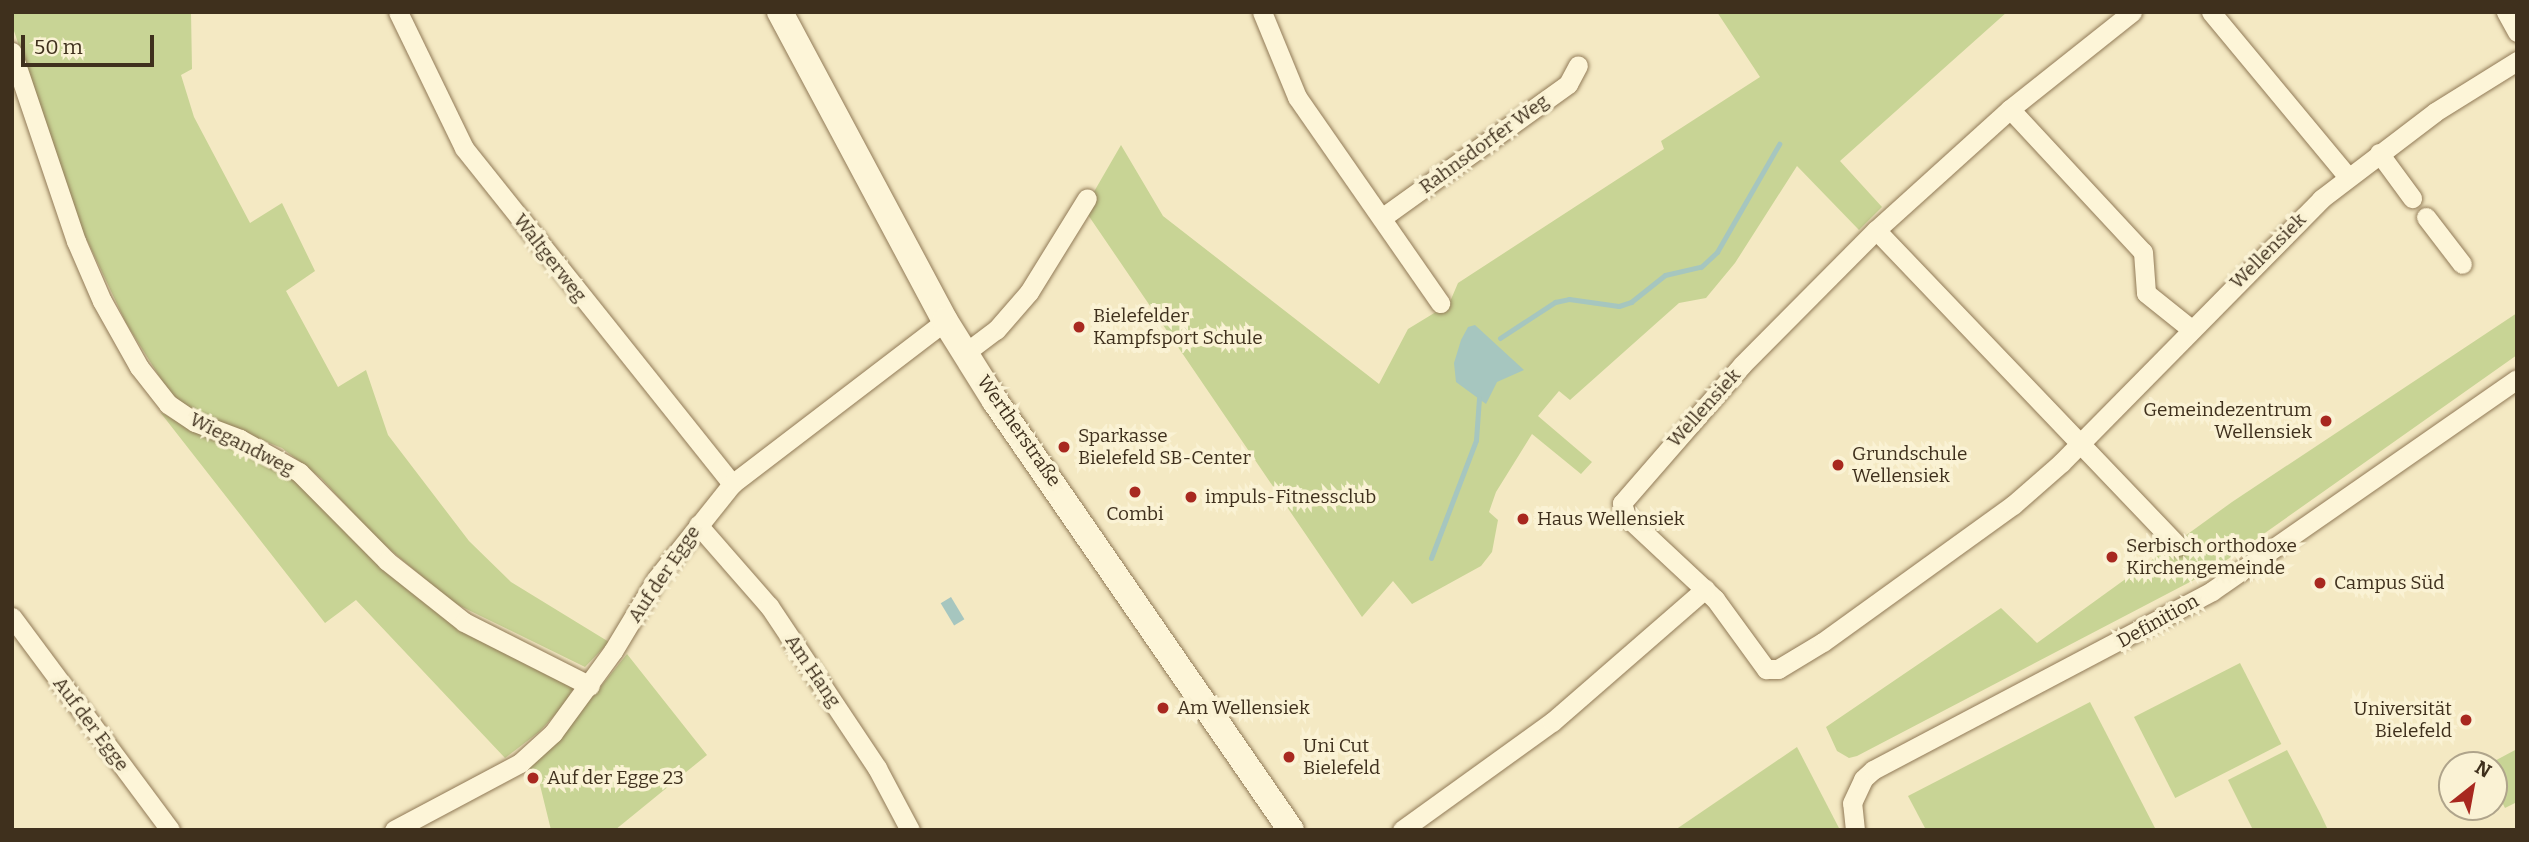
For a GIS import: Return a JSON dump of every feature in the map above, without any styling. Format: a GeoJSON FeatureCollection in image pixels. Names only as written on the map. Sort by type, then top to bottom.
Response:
{"type":"FeatureCollection","features":[{"type":"Feature","properties":{"kind":"main road","name":"Wertherstraße"},"geometry":{"type":"LineString","coordinates":[[780,12],[945,321],[1291,830]]}},
{"type":"Feature","properties":{"kind":"street","name":"Waltgerweg"},"geometry":{"type":"LineString","coordinates":[[398,12],[464,148],[732,484]]}},
{"type":"Feature","properties":{"kind":"street"},"geometry":{"type":"LineString","coordinates":[[1262,12],[1297,97],[1383,217],[1440,303]]}},
{"type":"Feature","properties":{"kind":"street","name":"Wellensiek"},"geometry":{"type":"LineString","coordinates":[[2133,12],[2010,109],[1876,230],[1742,365],[1622,503],[1626,516],[1705,589],[1766,669],[1778,669],[1985,527],[2080,444],[2303,215],[2379,153],[2517,61]]}},
{"type":"Feature","properties":{"kind":"street"},"geometry":{"type":"LineString","coordinates":[[2211,12],[2348,177]]}},
{"type":"Feature","properties":{"kind":"street"},"geometry":{"type":"LineString","coordinates":[[2506,12],[2517,32]]}},
{"type":"Feature","properties":{"kind":"street","name":"Wiegandweg"},"geometry":{"type":"LineString","coordinates":[[12,52],[92,277],[139,367],[168,404],[195,422],[240,439],[299,472],[379,553],[464,622],[590,686]]}},
{"type":"Feature","properties":{"kind":"street","name":"Rahnsdorfer Weg"},"geometry":{"type":"LineString","coordinates":[[1383,217],[1568,84],[1578,65]]}},
{"type":"Feature","properties":{"kind":"street"},"geometry":{"type":"LineString","coordinates":[[2010,109],[2143,252],[2146,293],[2192,329]]}},
{"type":"Feature","properties":{"kind":"street"},"geometry":{"type":"LineString","coordinates":[[2379,153],[2412,198]]}},
{"type":"Feature","properties":{"kind":"street"},"geometry":{"type":"LineString","coordinates":[[965,353],[996,330],[1029,292],[1087,198]]}},
{"type":"Feature","properties":{"kind":"street"},"geometry":{"type":"LineString","coordinates":[[2427,217],[2462,264]]}},
{"type":"Feature","properties":{"kind":"street"},"geometry":{"type":"LineString","coordinates":[[1876,230],[2178,546]]}},
{"type":"Feature","properties":{"kind":"street","name":"Auf der Egge"},"geometry":{"type":"LineString","coordinates":[[394,830],[520,763],[553,733],[590,686],[657,578],[732,484],[945,321]]}},
{"type":"Feature","properties":{"kind":"street","name":"Definition"},"geometry":{"type":"LineString","coordinates":[[1855,830],[1852,803],[1856,790],[1873,770],[2212,591],[2517,379]]}},
{"type":"Feature","properties":{"kind":"street","name":"Am Hang"},"geometry":{"type":"LineString","coordinates":[[698,525],[769,606],[877,768],[910,830]]}},
{"type":"Feature","properties":{"kind":"street"},"geometry":{"type":"LineString","coordinates":[[1402,830],[1552,722],[1705,589]]}},
{"type":"Feature","properties":{"kind":"street","name":"Auf der Egge"},"geometry":{"type":"LineString","coordinates":[[12,618],[170,830]]}},
{"type":"Feature","properties":{"kind":"green space"},"geometry":{"type":"Polygon","coordinates":[[[12,12],[191,12],[192,69],[181,75],[194,117],[250,223],[282,203],[315,271],[286,291],[338,387],[366,370],[388,435],[469,541],[511,582],[609,642],[585,667],[452,602],[374,536],[321,478],[282,448],[196,414],[169,392],[126,323],[78,221],[12,25],[12,12]]]}},
{"type":"Feature","properties":{"kind":"green space"},"geometry":{"type":"Polygon","coordinates":[[[1717,12],[2007,12],[1840,161],[1882,207],[1859,230],[1797,166],[1735,263],[1706,298],[1679,303],[1570,400],[1559,391],[1538,416],[1592,462],[1581,474],[1532,434],[1496,492],[1489,512],[1498,520],[1492,552],[1481,566],[1412,604],[1393,581],[1362,617],[1084,209],[1121,145],[1163,216],[1379,384],[1408,329],[1449,304],[1458,283],[1664,149],[1661,141],[1760,77],[1717,12]]]}},
{"type":"Feature","properties":{"kind":"green space"},"geometry":{"type":"Polygon","coordinates":[[[2517,313],[2517,355],[2211,571],[1857,756],[1849,758],[1837,751],[1826,727],[2001,608],[2037,643],[2232,502],[2517,313]]]}},
{"type":"Feature","properties":{"kind":"green space"},"geometry":{"type":"Polygon","coordinates":[[[160,412],[191,429],[235,443],[310,490],[363,547],[575,685],[564,705],[539,732],[505,758],[356,600],[325,623],[160,412]]]}},
{"type":"Feature","properties":{"kind":"green space"},"geometry":{"type":"Polygon","coordinates":[[[627,654],[707,755],[615,830],[551,830],[539,781],[529,766],[560,737],[627,654]]]}},
{"type":"Feature","properties":{"kind":"green space"},"geometry":{"type":"Polygon","coordinates":[[[2240,663],[2281,744],[2175,798],[2134,717],[2240,663]]]}},
{"type":"Feature","properties":{"kind":"green space"},"geometry":{"type":"Polygon","coordinates":[[[2090,702],[2156,830],[1926,830],[1908,796],[2090,702]]]}},
{"type":"Feature","properties":{"kind":"green space"},"geometry":{"type":"Polygon","coordinates":[[[1797,747],[1840,830],[1675,830],[1797,747]]]}},
{"type":"Feature","properties":{"kind":"green space"},"geometry":{"type":"Polygon","coordinates":[[[2517,749],[2517,802],[2508,806],[2508,754],[2517,749]]]}},
{"type":"Feature","properties":{"kind":"green space"},"geometry":{"type":"Polygon","coordinates":[[[2287,750],[2328,830],[2253,830],[2228,780],[2287,750]]]}},
{"type":"Feature","properties":{"kind":"water"},"geometry":{"type":"Polygon","coordinates":[[[1475,325],[1524,370],[1497,382],[1486,404],[1456,382],[1454,363],[1461,340],[1468,327],[1475,325]]]}},
{"type":"Feature","properties":{"kind":"water"},"geometry":{"type":"Polygon","coordinates":[[[951,597],[964,619],[954,625],[941,603],[951,597]]]}},
{"type":"Feature","properties":{"kind":"waterway"},"geometry":{"type":"LineString","coordinates":[[1500,338],[1555,302],[1569,299],[1619,306],[1631,302],[1665,275],[1701,267],[1717,252],[1779,144]]}},
{"type":"Feature","properties":{"kind":"waterway"},"geometry":{"type":"LineString","coordinates":[[1431,558],[1476,440],[1479,398]]}},
{"type":"Feature","properties":{"kind":"place","name":"Bielefelder Kampfsport Schule"},"geometry":{"type":"Point","coordinates":[1079,327]}},
{"type":"Feature","properties":{"kind":"place","name":"Gemeindezentrum Wellensiek"},"geometry":{"type":"Point","coordinates":[2326,421]}},
{"type":"Feature","properties":{"kind":"place","name":"Sparkasse Bielefeld SB-Center"},"geometry":{"type":"Point","coordinates":[1064,447]}},
{"type":"Feature","properties":{"kind":"place","name":"Grundschule Wellensiek"},"geometry":{"type":"Point","coordinates":[1838,465]}},
{"type":"Feature","properties":{"kind":"place","name":"Combi"},"geometry":{"type":"Point","coordinates":[1135,492]}},
{"type":"Feature","properties":{"kind":"place","name":"impuls-Fitnessclub"},"geometry":{"type":"Point","coordinates":[1191,497]}},
{"type":"Feature","properties":{"kind":"place","name":"Haus Wellensiek"},"geometry":{"type":"Point","coordinates":[1523,519]}},
{"type":"Feature","properties":{"kind":"place","name":"Serbisch orthodoxe Kirchengemeinde"},"geometry":{"type":"Point","coordinates":[2112,557]}},
{"type":"Feature","properties":{"kind":"place","name":"Campus Süd"},"geometry":{"type":"Point","coordinates":[2320,583]}},
{"type":"Feature","properties":{"kind":"place","name":"Am Wellensiek"},"geometry":{"type":"Point","coordinates":[1163,708]}},
{"type":"Feature","properties":{"kind":"place","name":"Universität Bielefeld"},"geometry":{"type":"Point","coordinates":[2466,720]}},
{"type":"Feature","properties":{"kind":"place","name":"Uni Cut Bielefeld"},"geometry":{"type":"Point","coordinates":[1289,757]}},
{"type":"Feature","properties":{"kind":"place","name":"Auf der Egge 23"},"geometry":{"type":"Point","coordinates":[533,778]}}]}
